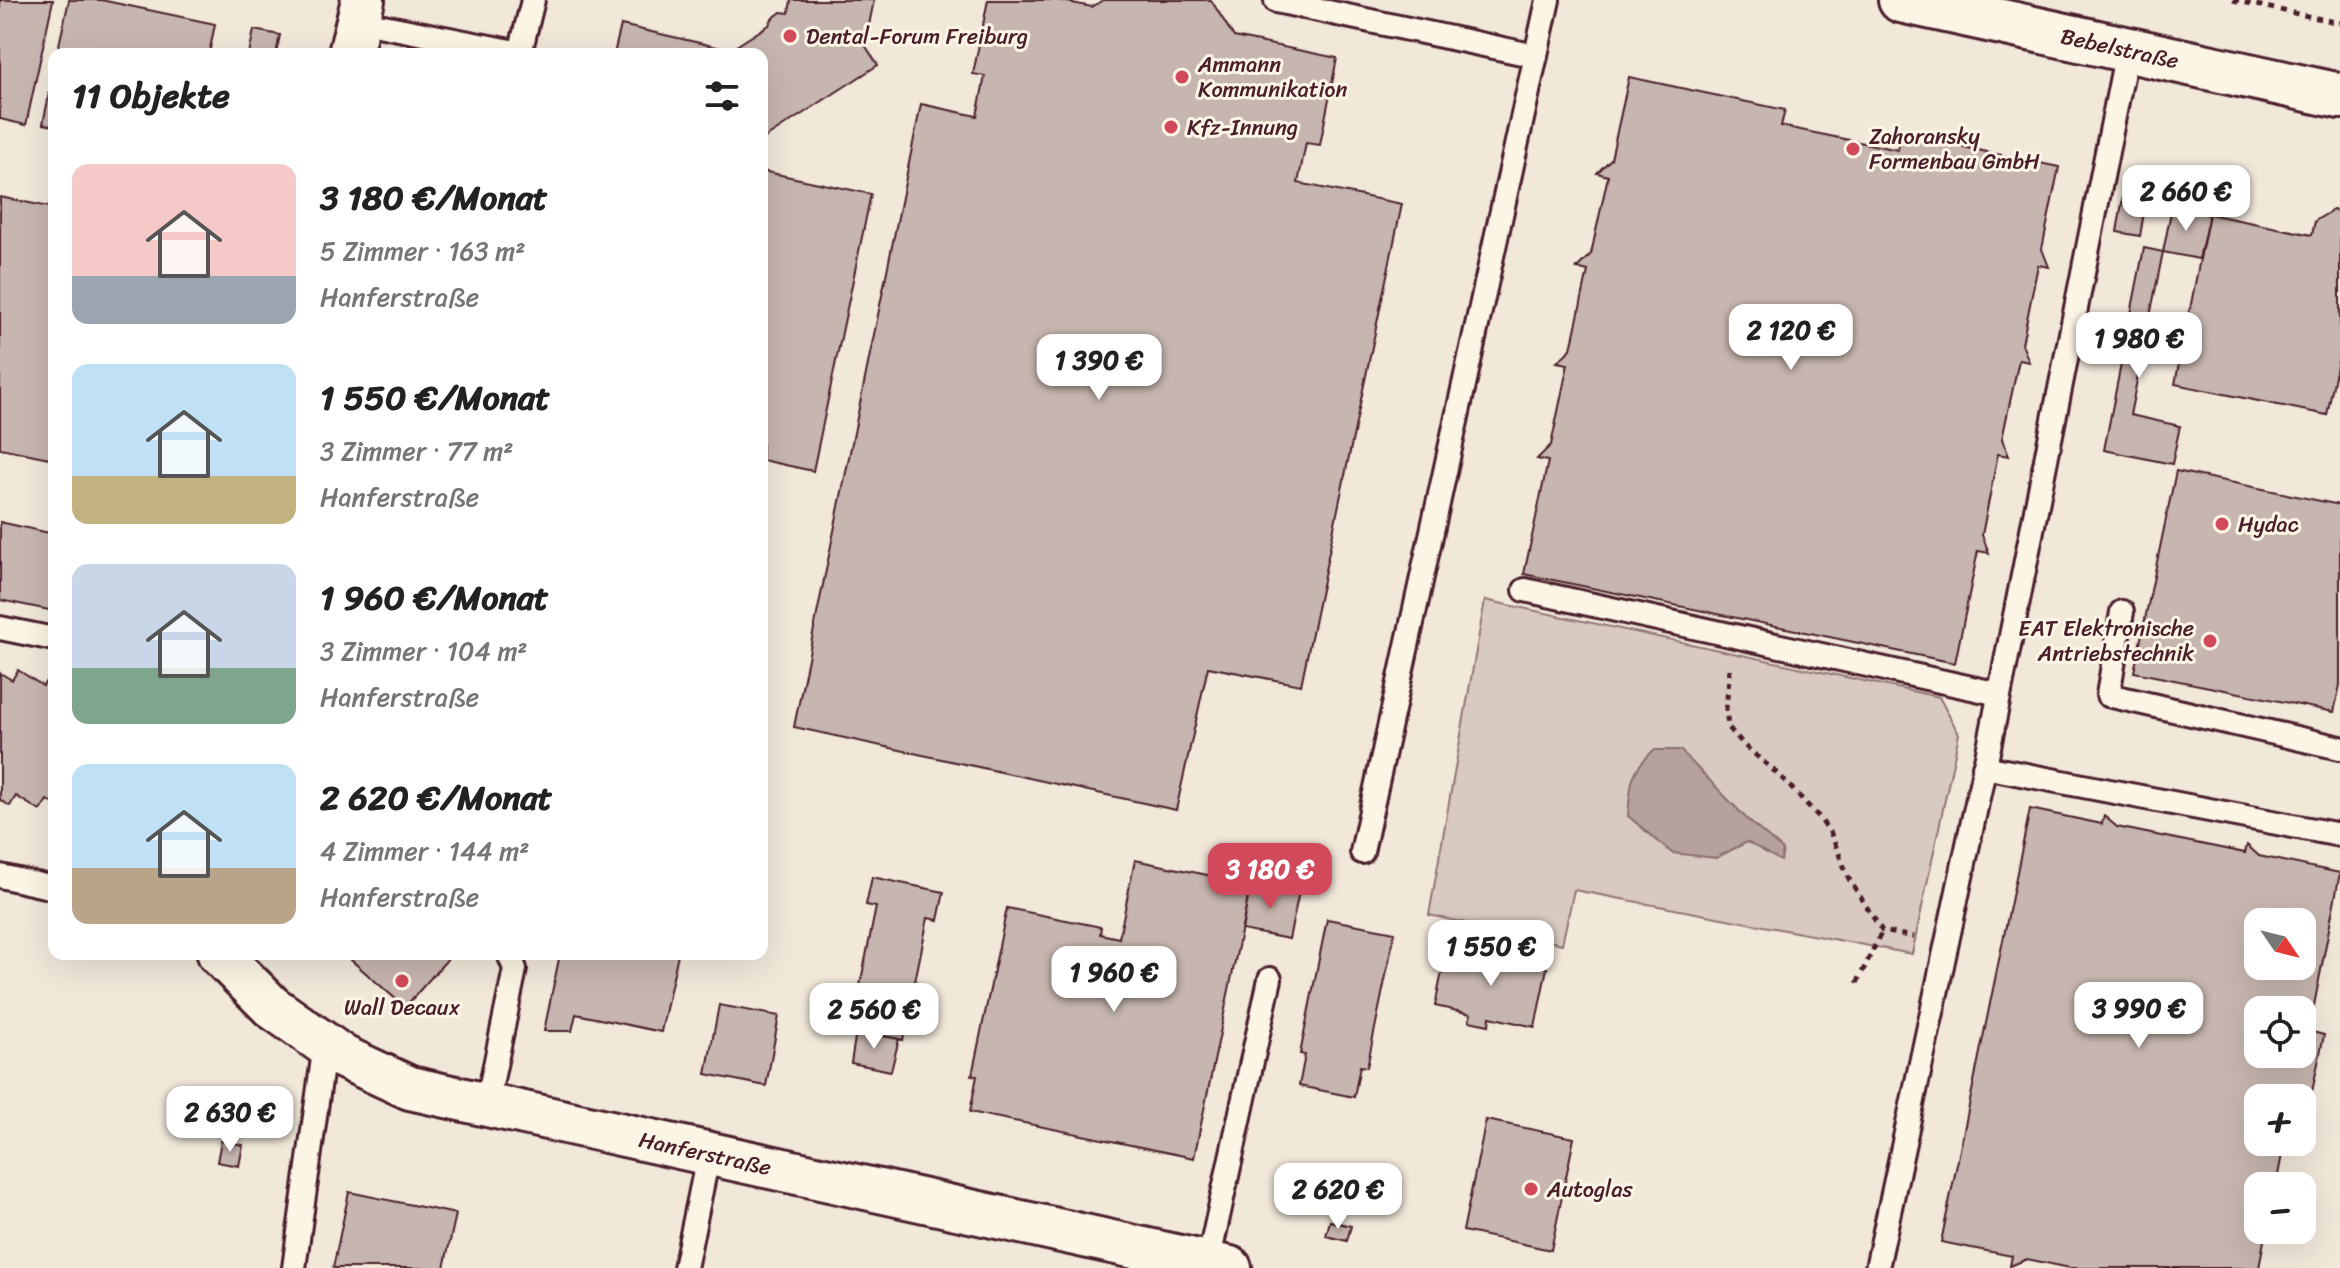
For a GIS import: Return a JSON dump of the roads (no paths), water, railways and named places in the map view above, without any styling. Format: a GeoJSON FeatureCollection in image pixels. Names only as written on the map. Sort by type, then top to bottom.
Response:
{"type":"FeatureCollection","features":[{"type":"Feature","properties":{"kind":"street","name":"Bebelstraße"},"geometry":{"type":"LineString","coordinates":[[1901,0],[2340,96]]}},
{"type":"Feature","properties":{"kind":"street","name":"Hanferstraße"},"geometry":{"type":"LineString","coordinates":[[225,960],[272,1007],[343,1057],[410,1088],[709,1152],[1196,1264]]}},
{"type":"Feature","properties":{"kind":"lane"},"geometry":{"type":"LineString","coordinates":[[521,48],[533,0]]}},
{"type":"Feature","properties":{"kind":"lane"},"geometry":{"type":"LineString","coordinates":[[1362,852],[1548,0]]}},
{"type":"Feature","properties":{"kind":"lane"},"geometry":{"type":"LineString","coordinates":[[1276,1],[1536,56]]}},
{"type":"Feature","properties":{"kind":"lane"},"geometry":{"type":"LineString","coordinates":[[357,25],[491,48]]}},
{"type":"Feature","properties":{"kind":"lane"},"geometry":{"type":"LineString","coordinates":[[1877,1268],[1999,694],[2127,51]]}},
{"type":"Feature","properties":{"kind":"lane"},"geometry":{"type":"LineString","coordinates":[[1525,590],[1999,694]]}},
{"type":"Feature","properties":{"kind":"lane"},"geometry":{"type":"LineString","coordinates":[[2122,612],[2108,695],[2340,748]]}},
{"type":"Feature","properties":{"kind":"lane"},"geometry":{"type":"LineString","coordinates":[[0,628],[48,638]]}},
{"type":"Feature","properties":{"kind":"lane"},"geometry":{"type":"LineString","coordinates":[[1984,767],[2340,835]]}},
{"type":"Feature","properties":{"kind":"lane"},"geometry":{"type":"LineString","coordinates":[[0,876],[48,887]]}},
{"type":"Feature","properties":{"kind":"lane"},"geometry":{"type":"LineString","coordinates":[[487,1104],[515,969],[511,960]]}},
{"type":"Feature","properties":{"kind":"lane"},"geometry":{"type":"LineString","coordinates":[[1196,1264],[1270,979]]}},
{"type":"Feature","properties":{"kind":"lane"},"geometry":{"type":"LineString","coordinates":[[294,1268],[325,1044]]}},
{"type":"Feature","properties":{"kind":"lane"},"geometry":{"type":"LineString","coordinates":[[685,1268],[709,1152]]}},
{"type":"Feature","properties":{"kind":"place","name":"Dental-Forum Freiburg"},"geometry":{"type":"Point","coordinates":[790,36]}},
{"type":"Feature","properties":{"kind":"place","name":"Ammann Kommunikation"},"geometry":{"type":"Point","coordinates":[1182,77]}},
{"type":"Feature","properties":{"kind":"place","name":"Kfz-Innung"},"geometry":{"type":"Point","coordinates":[1171,127]}},
{"type":"Feature","properties":{"kind":"place","name":"Zahoransky Formenbau GmbH"},"geometry":{"type":"Point","coordinates":[1853,149]}},
{"type":"Feature","properties":{"kind":"place","name":"Hydac"},"geometry":{"type":"Point","coordinates":[2222,524]}},
{"type":"Feature","properties":{"kind":"place","name":"EAT Elektronische Antriebstechnik"},"geometry":{"type":"Point","coordinates":[2210,641]}},
{"type":"Feature","properties":{"kind":"place","name":"Wall Decaux"},"geometry":{"type":"Point","coordinates":[402,981]}},
{"type":"Feature","properties":{"kind":"place","name":"Autoglas"},"geometry":{"type":"Point","coordinates":[1531,1189]}}]}
